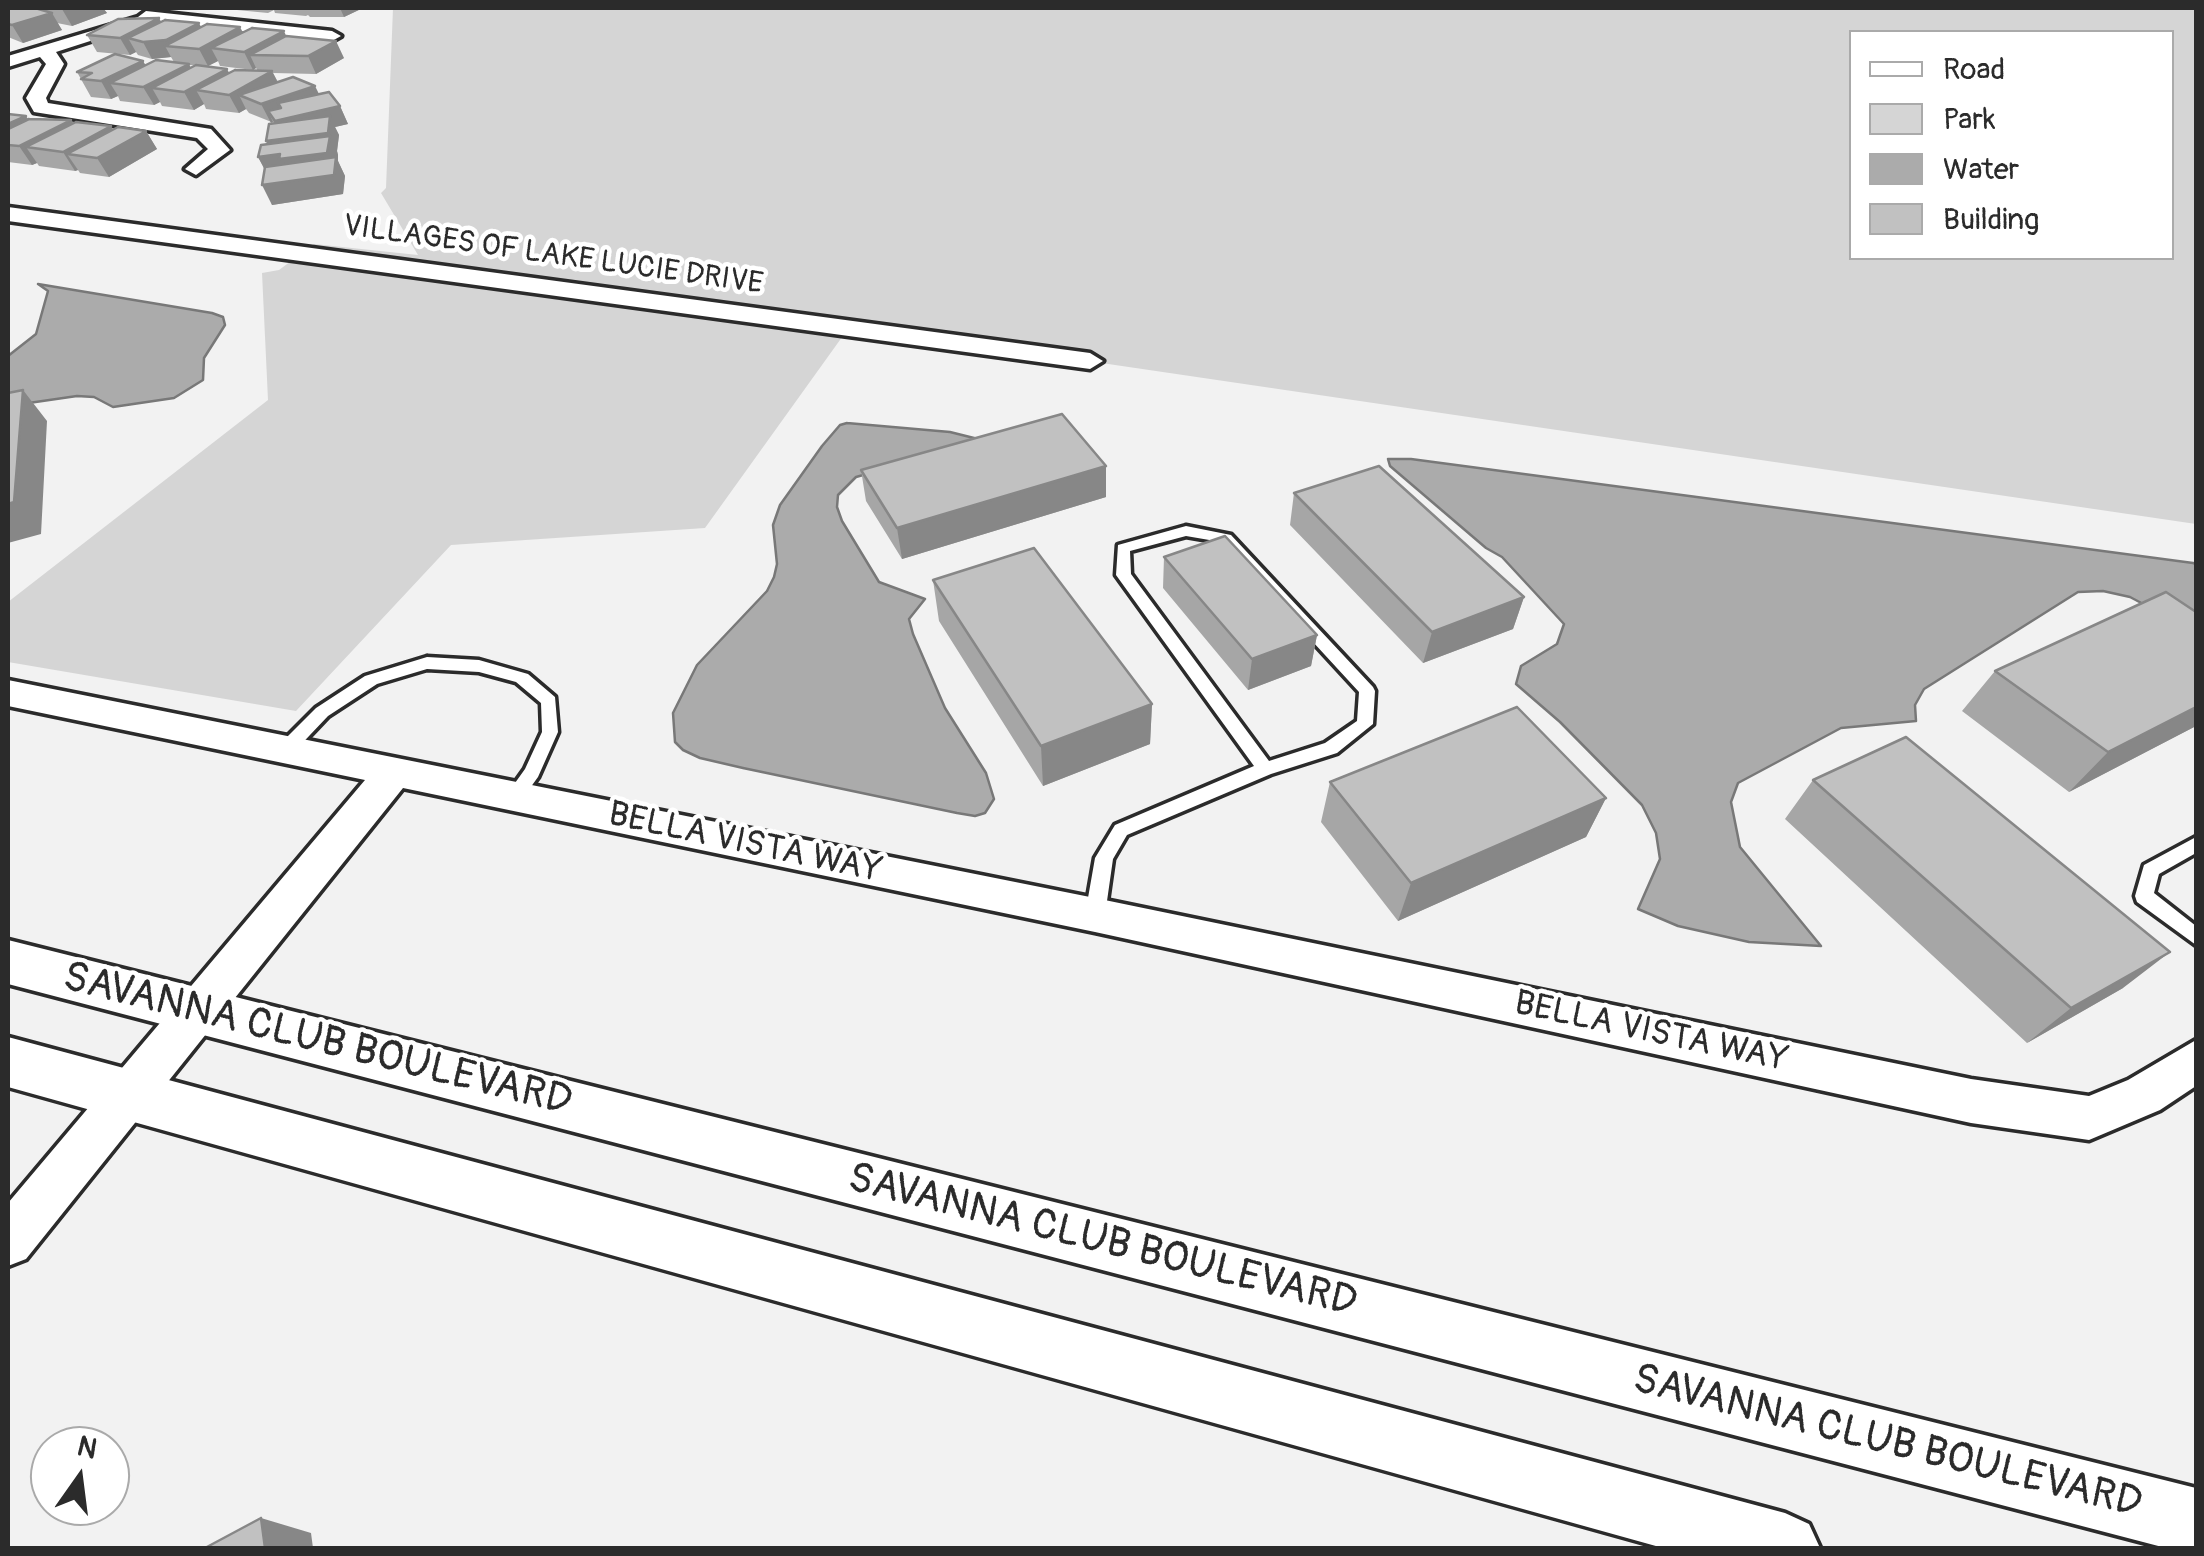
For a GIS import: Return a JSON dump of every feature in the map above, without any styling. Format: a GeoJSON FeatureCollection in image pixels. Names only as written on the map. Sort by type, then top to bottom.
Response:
{"type":"FeatureCollection","features":[{"type":"Feature","properties":{"kind":"street"},"geometry":{"type":"LineString","coordinates":[[8,62],[166,8]]}},
{"type":"Feature","properties":{"kind":"street"},"geometry":{"type":"LineString","coordinates":[[146,16],[332,36]]}},
{"type":"Feature","properties":{"kind":"street"},"geometry":{"type":"LineString","coordinates":[[45,50],[55,64],[52,77],[36,98],[41,108],[204,134],[220,150],[196,169]]}},
{"type":"Feature","properties":{"kind":"street","name":"VILLAGES OF LAKE LUCIE DRIVE"},"geometry":{"type":"LineString","coordinates":[[8,214],[1090,361]]}},
{"type":"Feature","properties":{"kind":"street","name":"BELLA VISTA WAY"},"geometry":{"type":"LineString","coordinates":[[8,693],[1095,915],[1971,1101],[2089,1118],[2144,1095],[2196,1061]]}},
{"type":"Feature","properties":{"kind":"street"},"geometry":{"type":"LineString","coordinates":[[8,1241],[394,772]]}},
{"type":"Feature","properties":{"kind":"street","name":"SAVANNA CLUB BOULEVARD"},"geometry":{"type":"LineString","coordinates":[[8,962],[2196,1522]]}},
{"type":"Feature","properties":{"kind":"street"},"geometry":{"type":"LineString","coordinates":[[8,1062],[130,1092],[1785,1548]]}},
{"type":"Feature","properties":{"kind":"lane"},"geometry":{"type":"LineString","coordinates":[[1095,915],[1104,858],[1121,830],[1265,769],[1330,748],[1365,724],[1367,691],[1226,538],[1186,530],[1123,548],[1124,576],[1265,769]]}},
{"type":"Feature","properties":{"kind":"lane"},"geometry":{"type":"LineString","coordinates":[[285,750],[322,712],[371,680],[427,663],[479,666],[522,678],[548,701],[550,732],[532,772],[514,797]]}},
{"type":"Feature","properties":{"kind":"lane"},"geometry":{"type":"LineString","coordinates":[[2196,844],[2151,870],[2144,896],[2196,937]]}},
{"type":"Feature","properties":{"kind":"green space"},"geometry":{"type":"Polygon","coordinates":[[[393,8],[2196,8],[2196,524],[850,326],[705,528],[451,545],[296,711],[8,662],[8,602],[268,400],[262,273],[279,270],[314,244],[418,255],[381,193],[386,188],[393,8]]]}},
{"type":"Feature","properties":{"kind":"water"},"geometry":{"type":"Polygon","coordinates":[[[38,284],[212,313],[223,317],[225,325],[204,358],[203,380],[174,398],[113,407],[94,397],[77,396],[8,406],[8,356],[36,334],[48,291],[38,284]]]}},
{"type":"Feature","properties":{"kind":"water"},"geometry":{"type":"Polygon","coordinates":[[[840,425],[950,432],[978,439],[976,444],[856,477],[838,495],[837,507],[879,582],[925,599],[909,619],[913,634],[945,708],[986,773],[994,799],[985,813],[957,813],[743,768],[700,758],[675,742],[673,713],[697,665],[767,591],[774,577],[777,564],[773,525],[780,505],[822,446],[840,425]]]}},
{"type":"Feature","properties":{"kind":"water"},"geometry":{"type":"Polygon","coordinates":[[[1388,459],[2193,563],[2196,632],[2130,597],[2103,591],[2078,592],[1924,689],[1915,705],[1916,721],[1841,728],[1738,783],[1731,802],[1740,847],[1821,946],[1749,942],[1678,926],[1638,909],[1660,859],[1656,833],[1642,805],[1560,722],[1516,684],[1521,666],[1557,644],[1564,624],[1502,557],[1486,548],[1390,466],[1388,459]]]}},
{"type":"Feature","properties":{"kind":"building"},"geometry":{"type":"Polygon","coordinates":[[[8,8],[35,8],[52,13],[12,25],[8,24],[8,8]]]}},
{"type":"Feature","properties":{"kind":"building"},"geometry":{"type":"Polygon","coordinates":[[[159,18],[120,38],[87,35],[118,19],[159,18]]]}},
{"type":"Feature","properties":{"kind":"building"},"geometry":{"type":"Polygon","coordinates":[[[165,20],[199,23],[166,40],[143,42],[128,38],[165,20]]]}},
{"type":"Feature","properties":{"kind":"building"},"geometry":{"type":"Polygon","coordinates":[[[207,24],[240,27],[199,49],[165,46],[207,24]]]}},
{"type":"Feature","properties":{"kind":"building"},"geometry":{"type":"Polygon","coordinates":[[[252,28],[284,31],[244,52],[211,48],[252,28]]]}},
{"type":"Feature","properties":{"kind":"building"},"geometry":{"type":"Polygon","coordinates":[[[286,36],[336,41],[308,56],[250,55],[286,36]]]}},
{"type":"Feature","properties":{"kind":"building"},"geometry":{"type":"Polygon","coordinates":[[[115,54],[143,61],[101,81],[81,79],[92,73],[77,72],[115,54]]]}},
{"type":"Feature","properties":{"kind":"building"},"geometry":{"type":"Polygon","coordinates":[[[156,60],[189,64],[143,87],[110,83],[156,60]]]}},
{"type":"Feature","properties":{"kind":"building"},"geometry":{"type":"Polygon","coordinates":[[[196,65],[227,69],[184,92],[152,88],[196,65]]]}},
{"type":"Feature","properties":{"kind":"building"},"geometry":{"type":"Polygon","coordinates":[[[235,70],[272,71],[229,95],[196,90],[235,70]]]}},
{"type":"Feature","properties":{"kind":"building"},"geometry":{"type":"Polygon","coordinates":[[[293,77],[315,86],[261,104],[239,95],[293,77]]]}},
{"type":"Feature","properties":{"kind":"building"},"geometry":{"type":"Polygon","coordinates":[[[329,92],[340,106],[275,121],[268,111],[281,108],[278,103],[329,92]]]}},
{"type":"Feature","properties":{"kind":"building"},"geometry":{"type":"Polygon","coordinates":[[[8,114],[26,116],[8,124],[8,114]]]}},
{"type":"Feature","properties":{"kind":"building"},"geometry":{"type":"Polygon","coordinates":[[[330,116],[328,133],[266,141],[269,124],[330,116]]]}},
{"type":"Feature","properties":{"kind":"building"},"geometry":{"type":"Polygon","coordinates":[[[29,119],[71,120],[19,146],[8,145],[8,129],[29,119]]]}},
{"type":"Feature","properties":{"kind":"building"},"geometry":{"type":"Polygon","coordinates":[[[76,122],[111,126],[63,152],[26,147],[76,122]]]}},
{"type":"Feature","properties":{"kind":"building"},"geometry":{"type":"Polygon","coordinates":[[[118,127],[146,131],[97,158],[67,154],[118,127]]]}},
{"type":"Feature","properties":{"kind":"building"},"geometry":{"type":"Polygon","coordinates":[[[330,136],[327,153],[279,159],[280,154],[258,157],[261,145],[330,136]]]}},
{"type":"Feature","properties":{"kind":"building"},"geometry":{"type":"Polygon","coordinates":[[[336,157],[334,175],[262,185],[265,167],[336,157]]]}},
{"type":"Feature","properties":{"kind":"building"},"geometry":{"type":"Polygon","coordinates":[[[23,390],[14,502],[8,504],[8,393],[23,390]]]}},
{"type":"Feature","properties":{"kind":"building"},"geometry":{"type":"Polygon","coordinates":[[[1062,414],[1106,466],[897,528],[861,470],[1062,414]]]}},
{"type":"Feature","properties":{"kind":"building"},"geometry":{"type":"Polygon","coordinates":[[[1379,466],[1524,597],[1432,632],[1294,493],[1379,466]]]}},
{"type":"Feature","properties":{"kind":"building"},"geometry":{"type":"Polygon","coordinates":[[[1225,536],[1317,635],[1252,659],[1164,557],[1225,536]]]}},
{"type":"Feature","properties":{"kind":"building"},"geometry":{"type":"Polygon","coordinates":[[[1034,548],[1152,704],[1041,746],[933,580],[1034,548]]]}},
{"type":"Feature","properties":{"kind":"building"},"geometry":{"type":"Polygon","coordinates":[[[2166,592],[2196,612],[2196,707],[2108,752],[1995,671],[2166,592]]]}},
{"type":"Feature","properties":{"kind":"building"},"geometry":{"type":"Polygon","coordinates":[[[1517,707],[1606,798],[1411,883],[1330,782],[1517,707]]]}},
{"type":"Feature","properties":{"kind":"building"},"geometry":{"type":"Polygon","coordinates":[[[1906,737],[2170,952],[2071,1008],[1813,780],[1906,737]]]}},
{"type":"Feature","properties":{"kind":"building"},"geometry":{"type":"Polygon","coordinates":[[[261,1518],[265,1548],[205,1548],[261,1518]]]}}]}
